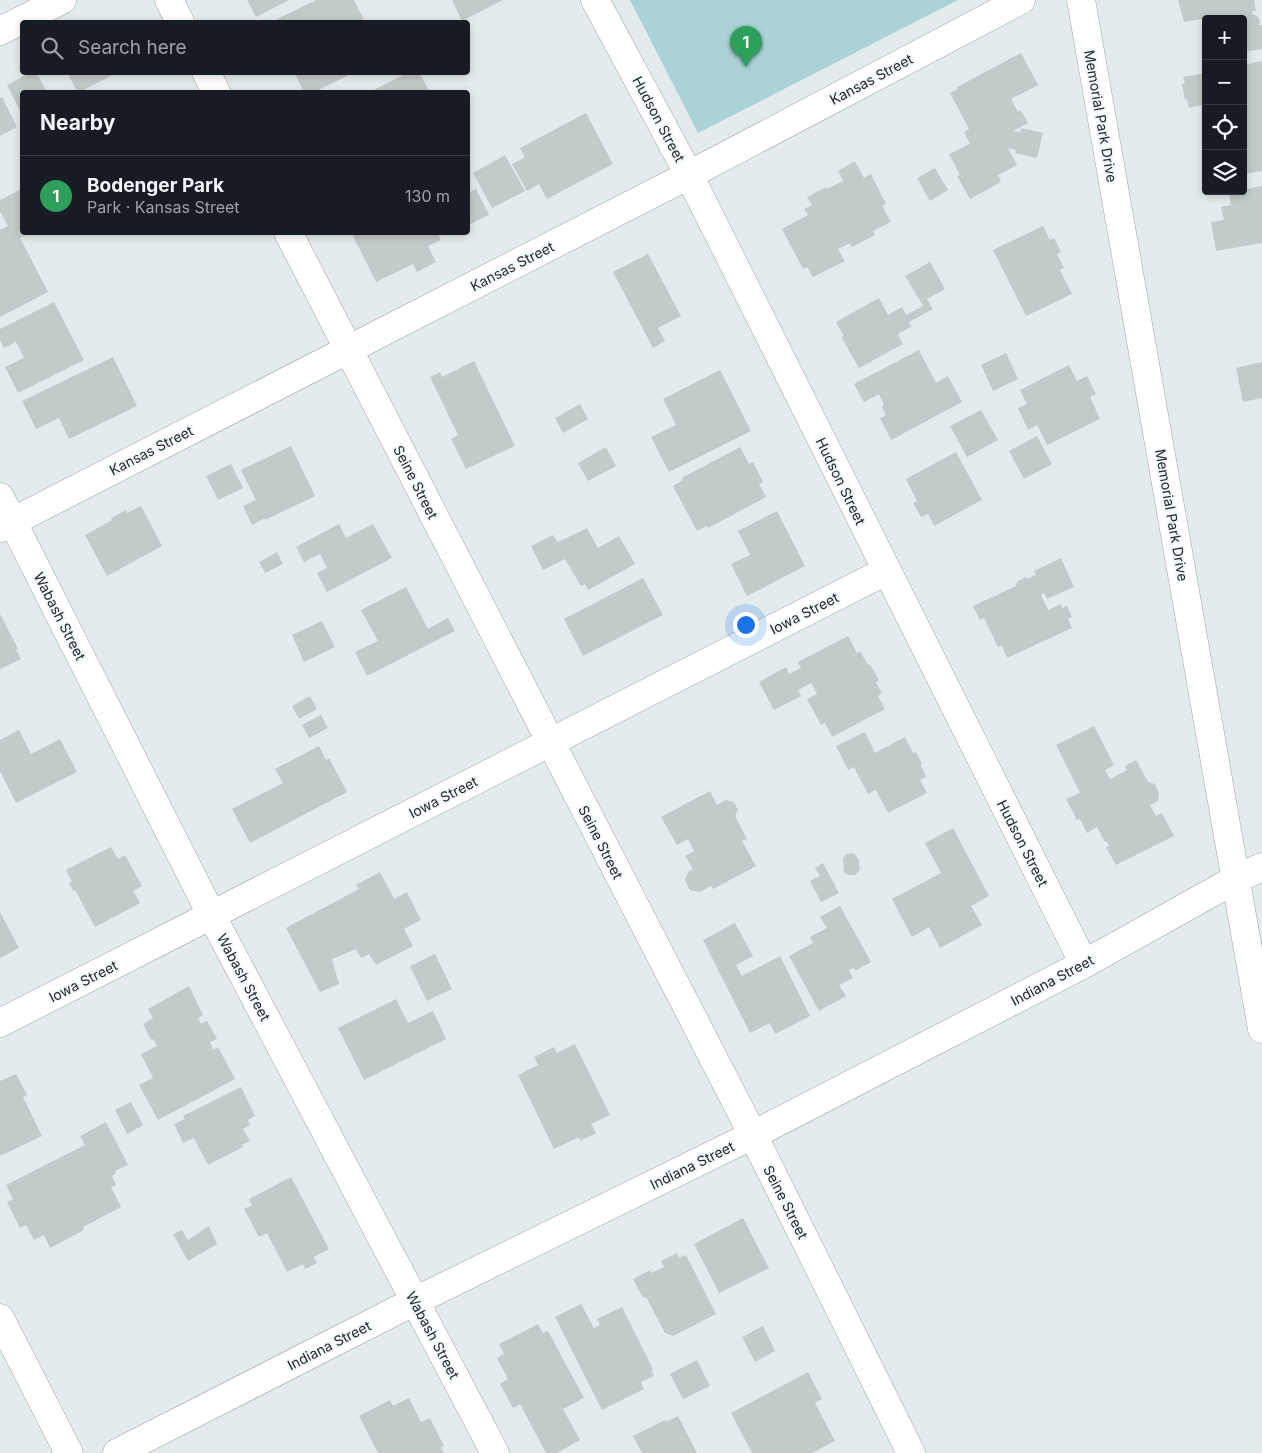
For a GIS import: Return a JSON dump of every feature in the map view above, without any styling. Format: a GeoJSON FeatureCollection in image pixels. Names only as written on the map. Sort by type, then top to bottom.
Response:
{"type":"FeatureCollection","features":[{"type":"Feature","properties":{"kind":"street"},"geometry":{"type":"LineString","coordinates":[[22,20],[62,0]]}},
{"type":"Feature","properties":{"kind":"street"},"geometry":{"type":"LineString","coordinates":[[169,0],[179,20]]}},
{"type":"Feature","properties":{"kind":"street","name":"Hudson Street"},"geometry":{"type":"LineString","coordinates":[[595,0],[689,175],[1084,964]]}},
{"type":"Feature","properties":{"kind":"street","name":"Kansas Street"},"geometry":{"type":"LineString","coordinates":[[6,524],[689,175],[1021,0]]}},
{"type":"Feature","properties":{"kind":"street","name":"Memorial Park Drive"},"geometry":{"type":"LineString","coordinates":[[1081,0],[1262,1029]]}},
{"type":"Feature","properties":{"kind":"street"},"geometry":{"type":"LineString","coordinates":[[0,31],[20,21]]}},
{"type":"Feature","properties":{"kind":"street"},"geometry":{"type":"LineString","coordinates":[[208,75],[215,90]]}},
{"type":"Feature","properties":{"kind":"street","name":"Seine Street"},"geometry":{"type":"LineString","coordinates":[[290,235],[753,1135],[911,1453]]}},
{"type":"Feature","properties":{"kind":"street","name":"Wabash Street"},"geometry":{"type":"LineString","coordinates":[[0,497],[6,524],[494,1453]]}},
{"type":"Feature","properties":{"kind":"street","name":"Iowa Street"},"geometry":{"type":"LineString","coordinates":[[0,1023],[886,571]]}},
{"type":"Feature","properties":{"kind":"street","name":"Indiana Street"},"geometry":{"type":"LineString","coordinates":[[117,1453],[415,1301],[753,1135],[1084,964],[1236,879],[1262,867]]}},
{"type":"Feature","properties":{"kind":"street"},"geometry":{"type":"LineString","coordinates":[[0,1318],[69,1453]]}},
{"type":"Feature","properties":{"kind":"shaded area"},"geometry":{"type":"Polygon","coordinates":[[[630,0],[958,0],[698,133],[630,0]]]}},
{"type":"Feature","properties":{"kind":"building"},"geometry":{"type":"Polygon","coordinates":[[[247,0],[289,0],[256,17],[247,0]]]}},
{"type":"Feature","properties":{"kind":"building"},"geometry":{"type":"Polygon","coordinates":[[[316,0],[354,0],[364,20],[275,20],[316,0]]]}},
{"type":"Feature","properties":{"kind":"building"},"geometry":{"type":"Polygon","coordinates":[[[452,0],[503,0],[464,20],[462,20],[452,0]]]}},
{"type":"Feature","properties":{"kind":"building"},"geometry":{"type":"Polygon","coordinates":[[[1178,0],[1254,0],[1256,11],[1252,11],[1253,15],[1259,18],[1260,23],[1258,25],[1262,25],[1262,49],[1247,51],[1247,15],[1202,15],[1202,19],[1184,22],[1178,0]]]}},
{"type":"Feature","properties":{"kind":"building"},"geometry":{"type":"Polygon","coordinates":[[[1021,53],[1038,85],[1011,99],[1018,112],[1021,110],[1028,123],[1013,131],[1020,132],[1021,128],[1043,133],[1037,158],[1015,153],[1016,150],[1008,148],[1017,165],[998,175],[1001,182],[970,199],[957,176],[960,175],[949,154],[970,144],[964,132],[969,129],[950,93],[958,89],[957,87],[1021,53]]]}},
{"type":"Feature","properties":{"kind":"building"},"geometry":{"type":"Polygon","coordinates":[[[1262,61],[1262,171],[1247,173],[1247,105],[1247,64],[1262,61]]]}},
{"type":"Feature","properties":{"kind":"building"},"geometry":{"type":"Polygon","coordinates":[[[1202,74],[1202,105],[1189,108],[1187,99],[1185,100],[1182,84],[1185,83],[1183,77],[1202,74]]]}},
{"type":"Feature","properties":{"kind":"building"},"geometry":{"type":"Polygon","coordinates":[[[25,75],[38,75],[46,90],[20,90],[20,111],[7,85],[25,75]]]}},
{"type":"Feature","properties":{"kind":"building"},"geometry":{"type":"Polygon","coordinates":[[[68,75],[112,75],[84,90],[76,90],[68,75]]]}},
{"type":"Feature","properties":{"kind":"building"},"geometry":{"type":"Polygon","coordinates":[[[296,75],[349,75],[318,90],[303,90],[296,75]]]}},
{"type":"Feature","properties":{"kind":"building"},"geometry":{"type":"Polygon","coordinates":[[[403,75],[421,75],[429,90],[374,90],[403,75]]]}},
{"type":"Feature","properties":{"kind":"building"},"geometry":{"type":"Polygon","coordinates":[[[2,97],[17,127],[0,136],[0,98],[2,97]]]}},
{"type":"Feature","properties":{"kind":"building"},"geometry":{"type":"Polygon","coordinates":[[[586,113],[613,164],[547,199],[539,184],[527,191],[512,164],[525,157],[520,148],[586,113]]]}},
{"type":"Feature","properties":{"kind":"building"},"geometry":{"type":"Polygon","coordinates":[[[505,155],[525,191],[492,208],[473,173],[505,155]]]}},
{"type":"Feature","properties":{"kind":"building"},"geometry":{"type":"Polygon","coordinates":[[[855,161],[864,178],[871,174],[886,204],[882,206],[891,222],[873,231],[875,235],[852,247],[850,243],[838,249],[845,261],[813,277],[807,267],[803,269],[782,229],[808,215],[804,209],[812,205],[807,197],[843,181],[838,171],[855,161]]]}},
{"type":"Feature","properties":{"kind":"building"},"geometry":{"type":"Polygon","coordinates":[[[935,168],[948,190],[930,201],[917,178],[935,168]]]}},
{"type":"Feature","properties":{"kind":"building"},"geometry":{"type":"Polygon","coordinates":[[[1262,186],[1262,243],[1216,251],[1211,222],[1224,220],[1221,207],[1231,205],[1229,195],[1247,195],[1247,189],[1262,186]]]}},
{"type":"Feature","properties":{"kind":"building"},"geometry":{"type":"Polygon","coordinates":[[[476,189],[489,215],[470,224],[470,192],[476,189]]]}},
{"type":"Feature","properties":{"kind":"building"},"geometry":{"type":"Polygon","coordinates":[[[20,190],[20,235],[26,235],[20,238],[48,292],[0,317],[0,230],[8,226],[0,211],[0,200],[20,190]]]}},
{"type":"Feature","properties":{"kind":"building"},"geometry":{"type":"Polygon","coordinates":[[[1043,226],[1050,240],[1054,238],[1061,252],[1057,254],[1064,268],[1060,270],[1072,294],[1026,316],[993,250],[1043,226]]]}},
{"type":"Feature","properties":{"kind":"building"},"geometry":{"type":"Polygon","coordinates":[[[352,235],[438,235],[441,240],[428,246],[436,262],[417,272],[413,264],[376,282],[352,235]]]}},
{"type":"Feature","properties":{"kind":"building"},"geometry":{"type":"Polygon","coordinates":[[[648,254],[681,316],[658,328],[665,341],[653,348],[613,272],[648,254]]]}},
{"type":"Feature","properties":{"kind":"building"},"geometry":{"type":"Polygon","coordinates":[[[930,262],[945,289],[927,299],[933,309],[909,322],[911,327],[898,334],[903,344],[859,368],[841,337],[844,336],[836,322],[879,298],[888,315],[902,307],[906,315],[923,306],[905,276],[930,262]]]}},
{"type":"Feature","properties":{"kind":"building"},"geometry":{"type":"Polygon","coordinates":[[[54,302],[84,360],[18,393],[5,367],[24,358],[16,342],[4,348],[0,340],[0,329],[54,302]]]}},
{"type":"Feature","properties":{"kind":"building"},"geometry":{"type":"Polygon","coordinates":[[[919,350],[936,383],[948,376],[962,402],[891,440],[880,418],[886,415],[879,394],[864,402],[854,384],[919,350]]]}},
{"type":"Feature","properties":{"kind":"building"},"geometry":{"type":"Polygon","coordinates":[[[1006,353],[1018,379],[993,391],[981,365],[1006,353]]]}},
{"type":"Feature","properties":{"kind":"building"},"geometry":{"type":"Polygon","coordinates":[[[113,357],[137,406],[69,439],[59,418],[36,429],[22,401],[113,357]]]}},
{"type":"Feature","properties":{"kind":"building"},"geometry":{"type":"Polygon","coordinates":[[[474,361],[515,446],[466,469],[451,439],[458,435],[430,377],[440,372],[442,377],[474,361]]]}},
{"type":"Feature","properties":{"kind":"building"},"geometry":{"type":"Polygon","coordinates":[[[1262,362],[1262,398],[1243,402],[1236,368],[1262,362]]]}},
{"type":"Feature","properties":{"kind":"building"},"geometry":{"type":"Polygon","coordinates":[[[1069,365],[1077,381],[1087,376],[1096,394],[1090,397],[1100,419],[1047,445],[1037,425],[1028,430],[1018,408],[1027,404],[1020,390],[1069,365]]]}},
{"type":"Feature","properties":{"kind":"building"},"geometry":{"type":"Polygon","coordinates":[[[720,370],[751,431],[669,472],[651,437],[676,425],[663,399],[720,370]]]}},
{"type":"Feature","properties":{"kind":"building"},"geometry":{"type":"Polygon","coordinates":[[[580,404],[588,419],[563,433],[555,418],[580,404]]]}},
{"type":"Feature","properties":{"kind":"building"},"geometry":{"type":"Polygon","coordinates":[[[981,410],[998,440],[967,457],[950,426],[981,410]]]}},
{"type":"Feature","properties":{"kind":"building"},"geometry":{"type":"Polygon","coordinates":[[[1037,436],[1052,464],[1024,479],[1009,451],[1037,436]]]}},
{"type":"Feature","properties":{"kind":"building"},"geometry":{"type":"Polygon","coordinates":[[[291,446],[315,496],[252,525],[243,506],[256,500],[241,470],[291,446]]]}},
{"type":"Feature","properties":{"kind":"building"},"geometry":{"type":"Polygon","coordinates":[[[606,447],[616,466],[588,481],[578,463],[606,447]]]}},
{"type":"Feature","properties":{"kind":"building"},"geometry":{"type":"Polygon","coordinates":[[[740,447],[749,464],[753,462],[763,482],[759,484],[766,497],[708,528],[707,526],[697,531],[673,486],[683,480],[682,478],[740,447]]]}},
{"type":"Feature","properties":{"kind":"building"},"geometry":{"type":"Polygon","coordinates":[[[956,452],[982,500],[934,526],[928,514],[921,517],[913,503],[917,501],[906,479],[956,452]]]}},
{"type":"Feature","properties":{"kind":"building"},"geometry":{"type":"Polygon","coordinates":[[[231,464],[243,488],[218,500],[206,476],[231,464]]]}},
{"type":"Feature","properties":{"kind":"building"},"geometry":{"type":"Polygon","coordinates":[[[141,506],[162,546],[107,576],[85,535],[126,510],[127,513],[141,506]]]}},
{"type":"Feature","properties":{"kind":"building"},"geometry":{"type":"Polygon","coordinates":[[[777,511],[805,566],[747,596],[731,564],[750,555],[738,531],[777,511]]]}},
{"type":"Feature","properties":{"kind":"building"},"geometry":{"type":"Polygon","coordinates":[[[339,524],[346,538],[373,524],[392,558],[327,592],[317,573],[327,568],[320,554],[304,562],[296,547],[339,524]]]}},
{"type":"Feature","properties":{"kind":"building"},"geometry":{"type":"Polygon","coordinates":[[[587,528],[598,548],[619,536],[635,564],[588,590],[585,584],[581,586],[565,559],[543,570],[531,546],[553,535],[558,542],[587,528]]]}},
{"type":"Feature","properties":{"kind":"building"},"geometry":{"type":"Polygon","coordinates":[[[277,552],[283,564],[265,573],[259,562],[277,552]]]}},
{"type":"Feature","properties":{"kind":"building"},"geometry":{"type":"Polygon","coordinates":[[[1061,558],[1074,587],[1047,599],[1044,593],[1041,595],[1048,610],[1061,604],[1062,608],[1067,606],[1072,617],[1068,619],[1072,628],[1007,658],[1002,646],[998,647],[984,618],[980,620],[973,606],[1016,586],[1017,582],[1026,577],[1027,579],[1036,575],[1034,571],[1061,558]]]}},
{"type":"Feature","properties":{"kind":"building"},"geometry":{"type":"Polygon","coordinates":[[[643,578],[663,615],[583,656],[564,619],[643,578]]]}},
{"type":"Feature","properties":{"kind":"building"},"geometry":{"type":"Polygon","coordinates":[[[406,587],[428,629],[448,618],[455,631],[367,676],[355,652],[378,641],[361,610],[406,587]]]}},
{"type":"Feature","properties":{"kind":"building"},"geometry":{"type":"Polygon","coordinates":[[[0,614],[18,649],[16,650],[21,659],[0,669],[0,614]]]}},
{"type":"Feature","properties":{"kind":"building"},"geometry":{"type":"Polygon","coordinates":[[[322,621],[335,647],[304,662],[292,635],[322,621]]]}},
{"type":"Feature","properties":{"kind":"building"},"geometry":{"type":"Polygon","coordinates":[[[848,636],[857,653],[860,651],[879,680],[876,682],[882,693],[878,696],[885,709],[832,737],[825,723],[821,725],[807,699],[817,694],[811,683],[798,690],[801,696],[774,710],[759,682],[786,667],[789,674],[801,668],[798,662],[848,636]]]}},
{"type":"Feature","properties":{"kind":"building"},"geometry":{"type":"Polygon","coordinates":[[[310,696],[317,709],[299,719],[292,706],[310,696]]]}},
{"type":"Feature","properties":{"kind":"building"},"geometry":{"type":"Polygon","coordinates":[[[321,715],[328,728],[309,738],[302,725],[321,715]]]}},
{"type":"Feature","properties":{"kind":"building"},"geometry":{"type":"Polygon","coordinates":[[[1094,726],[1114,765],[1105,770],[1110,779],[1127,770],[1125,766],[1136,760],[1148,782],[1155,784],[1159,793],[1158,801],[1150,805],[1156,816],[1162,813],[1174,836],[1116,865],[1106,847],[1109,846],[1107,841],[1105,842],[1097,827],[1087,833],[1080,819],[1077,820],[1066,799],[1080,793],[1056,745],[1094,726]]]}},
{"type":"Feature","properties":{"kind":"building"},"geometry":{"type":"Polygon","coordinates":[[[19,730],[31,754],[60,739],[77,772],[16,803],[0,771],[0,740],[19,730]]]}},
{"type":"Feature","properties":{"kind":"building"},"geometry":{"type":"Polygon","coordinates":[[[865,732],[875,753],[905,737],[913,753],[916,752],[922,764],[926,777],[920,780],[927,793],[888,813],[876,790],[868,794],[854,767],[848,770],[836,746],[865,732]]]}},
{"type":"Feature","properties":{"kind":"building"},"geometry":{"type":"Polygon","coordinates":[[[319,746],[326,760],[329,758],[347,792],[250,843],[232,809],[283,783],[275,769],[319,746]]]}},
{"type":"Feature","properties":{"kind":"building"},"geometry":{"type":"Polygon","coordinates":[[[710,791],[717,805],[726,800],[734,802],[738,810],[735,816],[747,839],[742,841],[756,866],[713,889],[711,886],[700,892],[690,890],[685,880],[688,872],[693,869],[685,856],[694,851],[688,839],[677,845],[661,817],[710,791]]]}},
{"type":"Feature","properties":{"kind":"building"},"geometry":{"type":"Polygon","coordinates":[[[953,828],[989,896],[971,906],[982,925],[940,948],[929,927],[912,937],[892,899],[941,873],[925,843],[953,828]]]}},
{"type":"Feature","properties":{"kind":"building"},"geometry":{"type":"Polygon","coordinates":[[[111,847],[118,859],[125,855],[142,886],[133,891],[140,903],[95,927],[75,890],[73,891],[69,883],[72,882],[66,870],[111,847]]]}},
{"type":"Feature","properties":{"kind":"building"},"geometry":{"type":"Polygon","coordinates":[[[853,853],[858,858],[860,870],[855,875],[848,875],[844,872],[843,858],[847,854],[853,853]]]}},
{"type":"Feature","properties":{"kind":"building"},"geometry":{"type":"Polygon","coordinates":[[[823,863],[839,893],[821,902],[810,881],[820,876],[815,868],[823,863]]]}},
{"type":"Feature","properties":{"kind":"building"},"geometry":{"type":"Polygon","coordinates":[[[380,872],[394,899],[407,892],[421,920],[404,929],[413,946],[376,965],[369,954],[361,958],[356,949],[332,959],[339,984],[320,992],[286,928],[359,889],[356,885],[380,872]]]}},
{"type":"Feature","properties":{"kind":"building"},"geometry":{"type":"Polygon","coordinates":[[[840,906],[871,962],[855,971],[854,968],[849,970],[853,978],[839,985],[846,996],[819,1011],[789,956],[813,943],[810,937],[827,928],[820,917],[840,906]]]}},
{"type":"Feature","properties":{"kind":"building"},"geometry":{"type":"Polygon","coordinates":[[[0,912],[19,948],[0,958],[0,912]]]}},
{"type":"Feature","properties":{"kind":"building"},"geometry":{"type":"Polygon","coordinates":[[[735,923],[753,956],[736,965],[742,976],[780,956],[810,1016],[775,1034],[770,1023],[750,1033],[703,940],[735,923]]]}},
{"type":"Feature","properties":{"kind":"building"},"geometry":{"type":"Polygon","coordinates":[[[435,954],[452,989],[427,1001],[410,966],[435,954]]]}},
{"type":"Feature","properties":{"kind":"building"},"geometry":{"type":"Polygon","coordinates":[[[189,986],[203,1015],[198,1018],[201,1024],[207,1021],[217,1039],[210,1042],[213,1050],[218,1047],[235,1079],[158,1120],[139,1085],[153,1078],[141,1054],[157,1046],[153,1039],[151,1040],[143,1024],[153,1018],[148,1009],[189,986]]]}},
{"type":"Feature","properties":{"kind":"building"},"geometry":{"type":"Polygon","coordinates":[[[396,999],[408,1023],[433,1011],[446,1039],[364,1080],[338,1028],[396,999]]]}},
{"type":"Feature","properties":{"kind":"building"},"geometry":{"type":"Polygon","coordinates":[[[575,1044],[610,1115],[591,1124],[596,1133],[580,1141],[579,1137],[554,1149],[518,1075],[538,1065],[534,1057],[554,1047],[557,1053],[575,1044]]]}},
{"type":"Feature","properties":{"kind":"building"},"geometry":{"type":"Polygon","coordinates":[[[16,1074],[27,1095],[23,1097],[42,1136],[0,1156],[0,1081],[16,1074]]]}},
{"type":"Feature","properties":{"kind":"building"},"geometry":{"type":"Polygon","coordinates":[[[241,1087],[255,1116],[248,1120],[250,1125],[243,1129],[250,1141],[242,1145],[243,1147],[208,1165],[194,1138],[183,1143],[174,1124],[185,1119],[183,1116],[241,1087]]]}},
{"type":"Feature","properties":{"kind":"building"},"geometry":{"type":"Polygon","coordinates":[[[131,1102],[143,1125],[127,1134],[115,1110],[131,1102]]]}},
{"type":"Feature","properties":{"kind":"building"},"geometry":{"type":"Polygon","coordinates":[[[106,1122],[128,1165],[115,1171],[116,1173],[112,1176],[116,1185],[111,1187],[121,1207],[83,1227],[84,1230],[50,1248],[44,1235],[34,1240],[26,1225],[20,1228],[7,1202],[13,1199],[6,1185],[85,1145],[80,1136],[106,1122]]]}},
{"type":"Feature","properties":{"kind":"building"},"geometry":{"type":"Polygon","coordinates":[[[291,1177],[329,1249],[314,1257],[317,1263],[305,1269],[303,1264],[287,1272],[267,1233],[259,1237],[244,1209],[252,1205],[249,1199],[291,1177]]]}},
{"type":"Feature","properties":{"kind":"building"},"geometry":{"type":"Polygon","coordinates":[[[743,1218],[769,1268],[719,1293],[694,1244],[743,1218]]]}},
{"type":"Feature","properties":{"kind":"building"},"geometry":{"type":"Polygon","coordinates":[[[209,1226],[217,1244],[188,1261],[173,1234],[182,1230],[188,1240],[209,1226]]]}},
{"type":"Feature","properties":{"kind":"building"},"geometry":{"type":"Polygon","coordinates":[[[677,1253],[679,1258],[686,1255],[716,1314],[673,1336],[665,1333],[646,1297],[643,1298],[633,1279],[650,1270],[651,1273],[664,1267],[661,1261],[677,1253]]]}},
{"type":"Feature","properties":{"kind":"building"},"geometry":{"type":"Polygon","coordinates":[[[581,1304],[594,1328],[600,1325],[597,1319],[622,1307],[653,1369],[651,1370],[654,1376],[641,1382],[644,1389],[602,1410],[555,1317],[581,1304]]]}},
{"type":"Feature","properties":{"kind":"building"},"geometry":{"type":"Polygon","coordinates":[[[538,1324],[543,1333],[548,1331],[584,1398],[563,1409],[580,1440],[557,1453],[546,1453],[520,1404],[513,1408],[500,1384],[508,1379],[497,1358],[504,1354],[499,1344],[538,1324]]]}},
{"type":"Feature","properties":{"kind":"building"},"geometry":{"type":"Polygon","coordinates":[[[763,1326],[775,1351],[755,1362],[742,1337],[763,1326]]]}},
{"type":"Feature","properties":{"kind":"building"},"geometry":{"type":"Polygon","coordinates":[[[697,1360],[710,1386],[683,1399],[670,1374],[697,1360]]]}},
{"type":"Feature","properties":{"kind":"building"},"geometry":{"type":"Polygon","coordinates":[[[808,1372],[822,1399],[815,1403],[835,1441],[812,1453],[752,1453],[731,1413],[808,1372]]]}},
{"type":"Feature","properties":{"kind":"building"},"geometry":{"type":"Polygon","coordinates":[[[409,1398],[421,1422],[430,1418],[444,1446],[441,1448],[444,1453],[378,1453],[359,1416],[390,1400],[393,1406],[409,1398]]]}},
{"type":"Feature","properties":{"kind":"building"},"geometry":{"type":"Polygon","coordinates":[[[678,1416],[697,1453],[642,1453],[633,1436],[665,1420],[666,1422],[678,1416]]]}},
{"type":"Feature","properties":{"kind":"place","name":"Bodenger Park"},"geometry":{"type":"Point","coordinates":[746,67]}}]}
